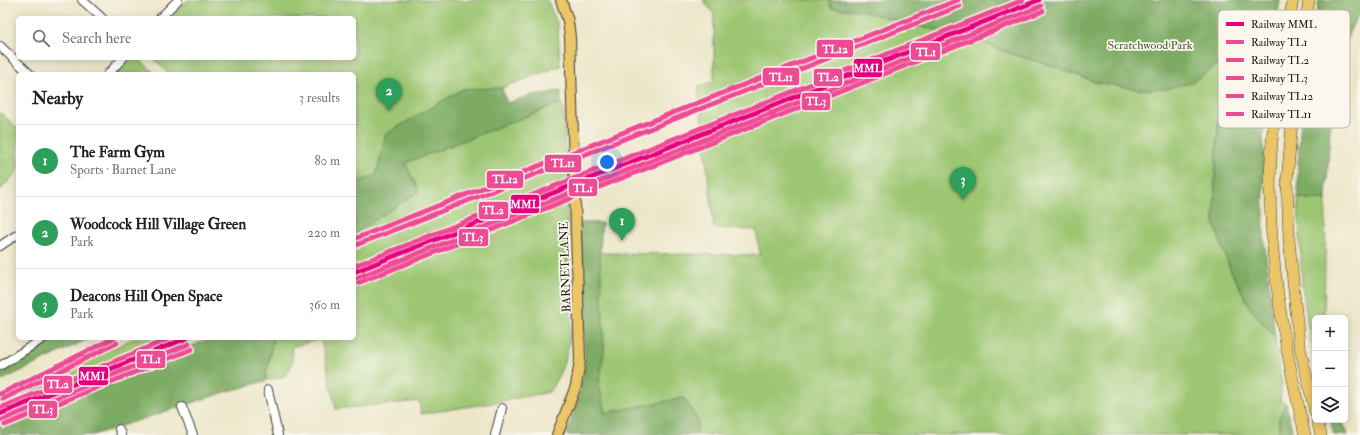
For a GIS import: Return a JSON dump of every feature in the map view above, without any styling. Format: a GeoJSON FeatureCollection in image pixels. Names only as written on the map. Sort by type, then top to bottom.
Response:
{"type":"FeatureCollection","features":[{"type":"Feature","properties":{"kind":"highway"},"geometry":{"type":"LineString","coordinates":[[1291,10],[1293,0]]}},
{"type":"Feature","properties":{"kind":"highway"},"geometry":{"type":"LineString","coordinates":[[1307,10],[1309,0]]}},
{"type":"Feature","properties":{"kind":"highway"},"geometry":{"type":"LineString","coordinates":[[1274,128],[1271,157],[1272,227],[1279,304],[1287,356],[1305,435]]}},
{"type":"Feature","properties":{"kind":"highway"},"geometry":{"type":"LineString","coordinates":[[1292,128],[1287,182],[1289,240],[1298,343],[1312,400]]}},
{"type":"Feature","properties":{"kind":"highway"},"geometry":{"type":"LineString","coordinates":[[1318,423],[1321,435]]}},
{"type":"Feature","properties":{"kind":"main road","name":"BARNET LANE"},"geometry":{"type":"LineString","coordinates":[[557,435],[576,386],[580,371],[570,37],[568,21],[561,0]]}},
{"type":"Feature","properties":{"kind":"street"},"geometry":{"type":"LineString","coordinates":[[82,0],[100,16]]}},
{"type":"Feature","properties":{"kind":"street"},"geometry":{"type":"LineString","coordinates":[[162,16],[178,0]]}},
{"type":"Feature","properties":{"kind":"street"},"geometry":{"type":"LineString","coordinates":[[0,46],[28,72]]}},
{"type":"Feature","properties":{"kind":"street"},"geometry":{"type":"LineString","coordinates":[[110,72],[121,60]]}},
{"type":"Feature","properties":{"kind":"street"},"geometry":{"type":"LineString","coordinates":[[0,246],[16,235]]}},
{"type":"Feature","properties":{"kind":"street"},"geometry":{"type":"LineString","coordinates":[[0,366],[41,340]]}},
{"type":"Feature","properties":{"kind":"street"},"geometry":{"type":"LineString","coordinates":[[268,390],[278,435]]}},
{"type":"Feature","properties":{"kind":"street"},"geometry":{"type":"LineString","coordinates":[[182,407],[193,435]]}},
{"type":"Feature","properties":{"kind":"street"},"geometry":{"type":"LineString","coordinates":[[495,435],[502,408]]}},
{"type":"Feature","properties":{"kind":"green space"},"geometry":{"type":"Polygon","coordinates":[[[187,0],[547,0],[558,25],[560,66],[502,88],[463,89],[387,134],[376,175],[356,183],[356,72],[167,72],[155,60],[356,60],[356,16],[173,16],[187,0]]]}},
{"type":"Feature","properties":{"kind":"green space"},"geometry":{"type":"Polygon","coordinates":[[[703,0],[829,0],[831,8],[860,10],[922,27],[961,34],[1009,53],[1053,66],[1095,82],[1190,83],[1218,64],[1218,114],[1214,223],[1230,269],[1251,309],[1275,337],[1282,385],[1280,401],[1286,403],[1279,419],[1279,435],[696,435],[698,421],[684,398],[605,413],[599,385],[604,350],[599,253],[760,255],[756,230],[714,228],[698,87],[714,81],[714,14],[703,0]]]}},
{"type":"Feature","properties":{"kind":"green space","name":"Scratchwood Park"},"geometry":{"type":"Polygon","coordinates":[[[829,0],[1280,0],[1278,10],[1218,10],[1218,64],[1190,83],[1165,89],[1140,90],[1095,82],[1053,66],[1009,53],[961,34],[922,27],[860,10],[831,8],[829,0]]]}},
{"type":"Feature","properties":{"kind":"green space"},"geometry":{"type":"Polygon","coordinates":[[[1319,0],[1360,0],[1360,12],[1350,30],[1350,10],[1317,10],[1319,0]]]}},
{"type":"Feature","properties":{"kind":"green space"},"geometry":{"type":"Polygon","coordinates":[[[129,60],[140,60],[153,72],[117,72],[129,60]]]}},
{"type":"Feature","properties":{"kind":"green space"},"geometry":{"type":"Polygon","coordinates":[[[502,88],[507,103],[531,95],[561,91],[561,103],[405,163],[419,191],[356,233],[356,183],[376,175],[386,134],[463,89],[502,88]]]}},
{"type":"Feature","properties":{"kind":"green space"},"geometry":{"type":"Polygon","coordinates":[[[561,103],[564,110],[571,323],[565,359],[559,375],[549,392],[421,414],[419,401],[336,409],[321,340],[356,340],[356,233],[419,191],[405,163],[561,103]]]}},
{"type":"Feature","properties":{"kind":"green space"},"geometry":{"type":"Polygon","coordinates":[[[0,112],[16,127],[16,173],[0,190],[0,112]]]}},
{"type":"Feature","properties":{"kind":"green space","name":"Scratchwood Park"},"geometry":{"type":"Polygon","coordinates":[[[1218,128],[1263,128],[1264,240],[1275,337],[1251,309],[1230,269],[1214,223],[1218,128]]]}},
{"type":"Feature","properties":{"kind":"green space"},"geometry":{"type":"Polygon","coordinates":[[[1300,128],[1330,128],[1326,200],[1298,198],[1298,163],[1300,128]]]}},
{"type":"Feature","properties":{"kind":"green space"},"geometry":{"type":"Polygon","coordinates":[[[1298,198],[1326,200],[1324,315],[1312,315],[1312,355],[1302,285],[1298,198]]]}},
{"type":"Feature","properties":{"kind":"green space"},"geometry":{"type":"Polygon","coordinates":[[[580,223],[602,223],[600,251],[604,350],[599,384],[605,413],[684,398],[698,421],[696,435],[566,435],[579,396],[585,365],[580,223]]]}},
{"type":"Feature","properties":{"kind":"green space"},"geometry":{"type":"Polygon","coordinates":[[[47,340],[86,340],[0,381],[0,371],[47,340]]]}},
{"type":"Feature","properties":{"kind":"green space"},"geometry":{"type":"Polygon","coordinates":[[[131,340],[161,340],[14,400],[12,394],[131,340]]]}},
{"type":"Feature","properties":{"kind":"green space"},"geometry":{"type":"Polygon","coordinates":[[[207,340],[273,340],[265,381],[222,393],[93,435],[0,435],[0,422],[207,340]]]}},
{"type":"Feature","properties":{"kind":"green space"},"geometry":{"type":"Polygon","coordinates":[[[273,340],[317,340],[291,347],[292,363],[285,376],[265,381],[273,340]]]}},
{"type":"Feature","properties":{"kind":"green space"},"geometry":{"type":"Polygon","coordinates":[[[1286,403],[1293,435],[1279,435],[1279,419],[1286,403]]]}},
{"type":"Feature","properties":{"kind":"green space"},"geometry":{"type":"Polygon","coordinates":[[[1331,423],[1342,423],[1348,435],[1334,435],[1331,423]]]}},
{"type":"Feature","properties":{"kind":"rail line","name":"TL12"},"geometry":{"type":"LineString","coordinates":[[356,238],[958,0]]}},
{"type":"Feature","properties":{"kind":"rail line","name":"TL2"},"geometry":{"type":"LineString","coordinates":[[356,265],[1023,0]]}},
{"type":"Feature","properties":{"kind":"rail line","name":"MML"},"geometry":{"type":"LineString","coordinates":[[356,271],[1039,0]]}},
{"type":"Feature","properties":{"kind":"rail line","name":"TL11"},"geometry":{"type":"LineString","coordinates":[[356,245],[960,6]]}},
{"type":"Feature","properties":{"kind":"rail line","name":"TL1"},"geometry":{"type":"LineString","coordinates":[[356,278],[1041,6]]}},
{"type":"Feature","properties":{"kind":"rail line","name":"TL3"},"geometry":{"type":"LineString","coordinates":[[358,283],[1043,11]]}},
{"type":"Feature","properties":{"kind":"rail line","name":"TL12"},"geometry":{"type":"LineString","coordinates":[[0,394],[110,340]]}},
{"type":"Feature","properties":{"kind":"rail line","name":"TL2"},"geometry":{"type":"LineString","coordinates":[[0,408],[166,340]]}},
{"type":"Feature","properties":{"kind":"rail line","name":"MML"},"geometry":{"type":"LineString","coordinates":[[0,414],[182,340]]}},
{"type":"Feature","properties":{"kind":"rail line","name":"TL11"},"geometry":{"type":"LineString","coordinates":[[3,399],[117,343]]}},
{"type":"Feature","properties":{"kind":"rail line","name":"TL1"},"geometry":{"type":"LineString","coordinates":[[2,420],[189,344]]}},
{"type":"Feature","properties":{"kind":"rail line","name":"TL3"},"geometry":{"type":"LineString","coordinates":[[5,425],[192,349]]}},
{"type":"Feature","properties":{"kind":"place","name":"Woodcock Hill Village Green"},"geometry":{"type":"Point","coordinates":[389,111]}},
{"type":"Feature","properties":{"kind":"place","name":"Deacons Hill Open Space"},"geometry":{"type":"Point","coordinates":[963,200]}},
{"type":"Feature","properties":{"kind":"place","name":"The Farm Gym"},"geometry":{"type":"Point","coordinates":[622,241]}}]}
